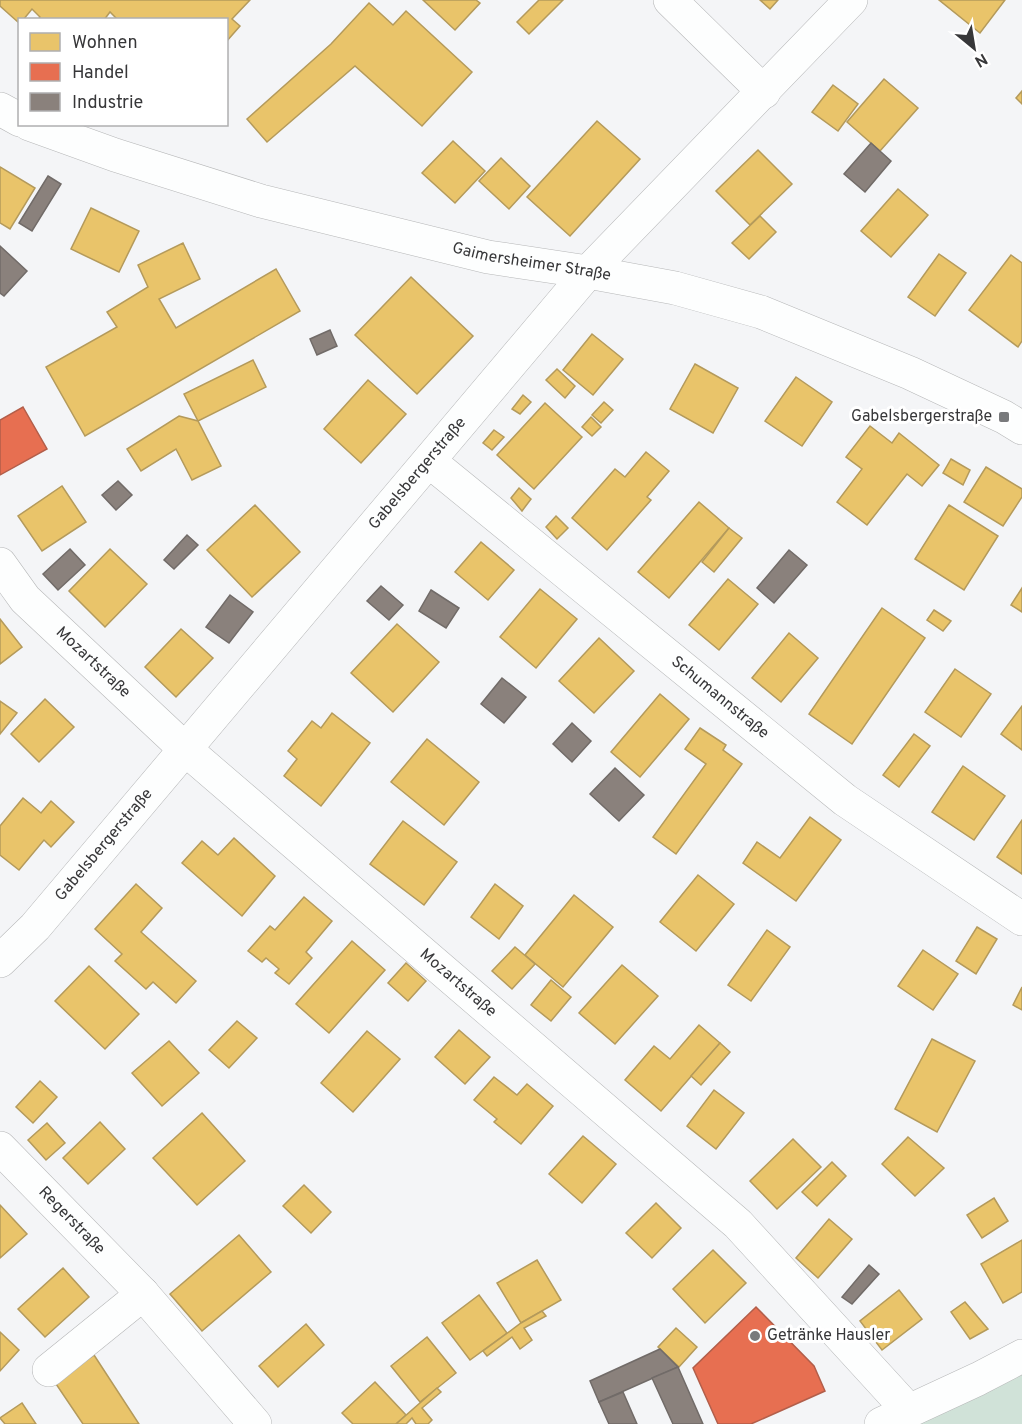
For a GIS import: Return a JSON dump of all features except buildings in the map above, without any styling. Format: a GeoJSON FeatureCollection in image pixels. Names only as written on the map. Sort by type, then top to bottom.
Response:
{"type":"FeatureCollection","features":[{"type":"Feature","properties":{"kind":"street"},"geometry":{"type":"LineString","coordinates":[[670,0],[764,92]]}},
{"type":"Feature","properties":{"kind":"street","name":"Gabelsbergerstraße"},"geometry":{"type":"LineString","coordinates":[[0,961],[36,927],[588,272],[852,0]]}},
{"type":"Feature","properties":{"kind":"street"},"geometry":{"type":"LineString","coordinates":[[0,109],[18,119]]}},
{"type":"Feature","properties":{"kind":"street","name":"Gaimersheimer Straße"},"geometry":{"type":"LineString","coordinates":[[35,126],[115,155],[261,201],[488,257],[675,288],[761,312],[910,373],[1004,417],[1022,428]]}},
{"type":"Feature","properties":{"kind":"street","name":"Schumannstraße"},"geometry":{"type":"LineString","coordinates":[[429,461],[845,800],[1022,919]]}},
{"type":"Feature","properties":{"kind":"street","name":"Mozartstraße"},"geometry":{"type":"LineString","coordinates":[[0,564],[25,599],[185,749],[738,1224],[895,1418]]}},
{"type":"Feature","properties":{"kind":"street","name":"Regerstraße"},"geometry":{"type":"LineString","coordinates":[[0,1148],[143,1294],[255,1424]]}},
{"type":"Feature","properties":{"kind":"street"},"geometry":{"type":"LineString","coordinates":[[49,1370],[143,1294]]}},
{"type":"Feature","properties":{"kind":"street"},"geometry":{"type":"LineString","coordinates":[[895,1418],[1022,1356]]}},
{"type":"Feature","properties":{"kind":"green space"},"geometry":{"type":"Polygon","coordinates":[[[1022,1368],[1022,1424],[913,1424],[1022,1368]]]}},
{"type":"Feature","properties":{"kind":"place","name":"Gabelsbergerstraße"},"geometry":{"type":"Point","coordinates":[1004,417]}},
{"type":"Feature","properties":{"kind":"place","name":"Getränke Hausler"},"geometry":{"type":"Point","coordinates":[755,1336]}}]}
